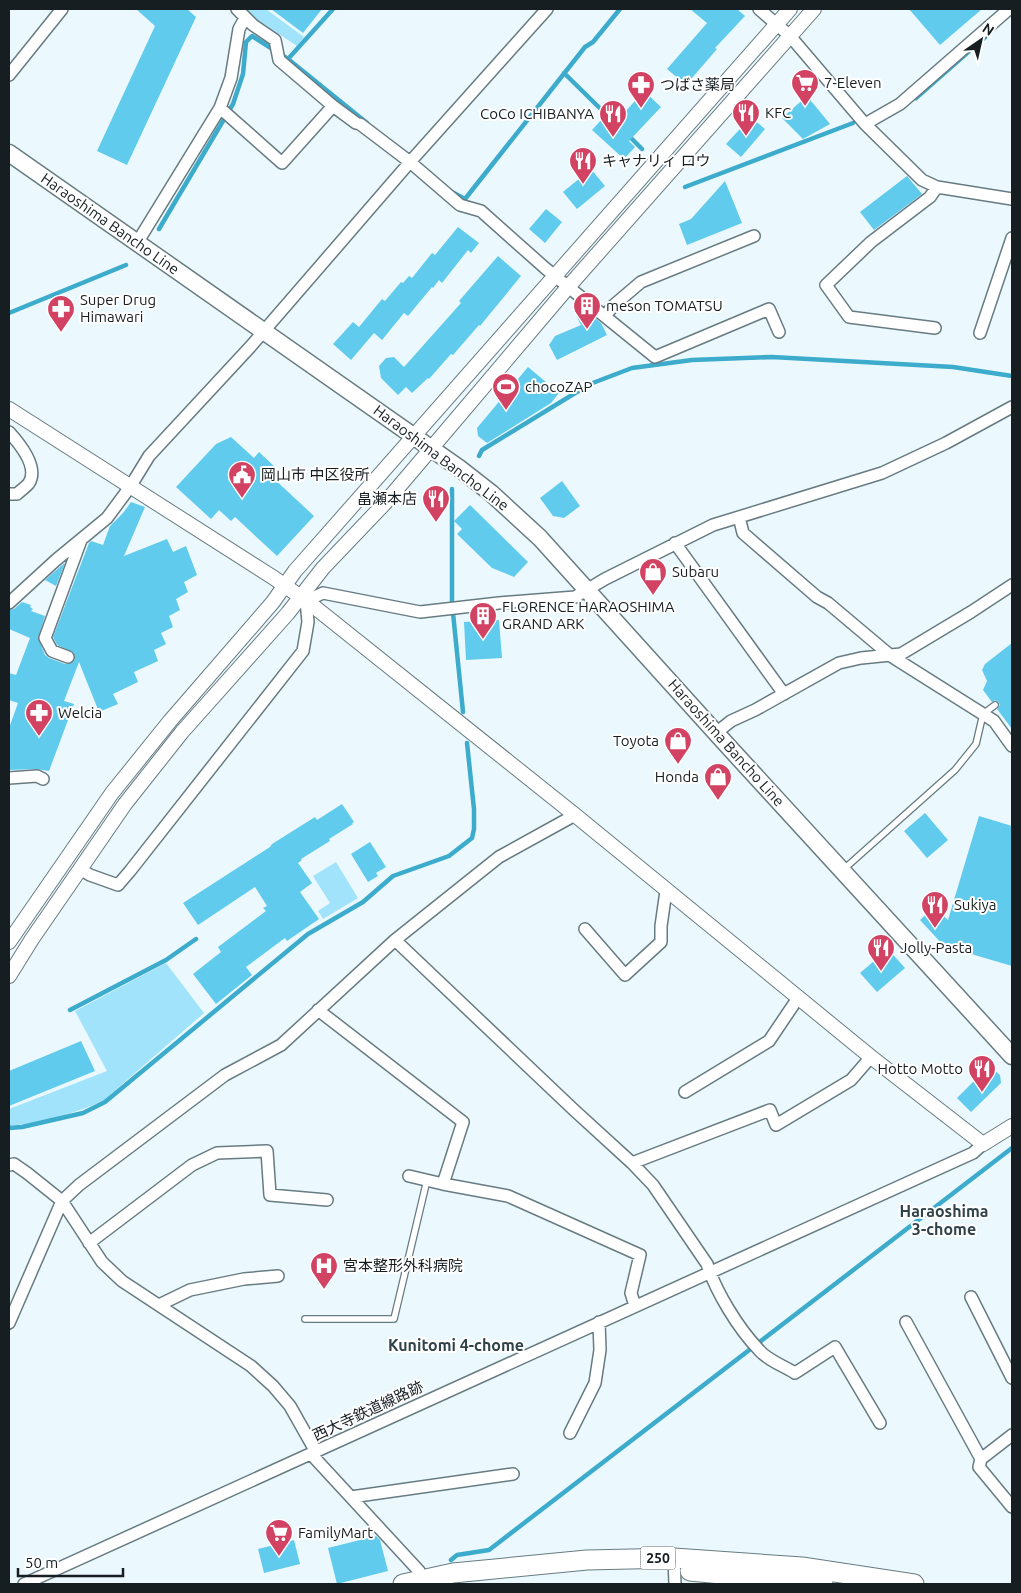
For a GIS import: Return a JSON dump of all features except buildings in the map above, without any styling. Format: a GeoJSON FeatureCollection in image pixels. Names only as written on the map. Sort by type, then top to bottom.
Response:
{"type":"FeatureCollection","features":[{"type":"Feature","properties":{"kind":"highway","name":"250"},"geometry":{"type":"LineString","coordinates":[[403,1584],[422,1579],[454,1579],[587,1560],[675,1571],[823,1584]]}},
{"type":"Feature","properties":{"kind":"highway","name":"250"},"geometry":{"type":"LineString","coordinates":[[470,1584],[590,1571],[675,1571],[802,1567],[914,1584]]}},
{"type":"Feature","properties":{"kind":"main road","name":"Haraoshima Bancho Line"},"geometry":{"type":"LineString","coordinates":[[9,153],[414,436],[491,493],[518,517],[588,590],[716,733],[1012,1056]]}},
{"type":"Feature","properties":{"kind":"street"},"geometry":{"type":"LineString","coordinates":[[9,75],[62,9]]}},
{"type":"Feature","properties":{"kind":"street"},"geometry":{"type":"LineString","coordinates":[[237,9],[245,18],[275,40],[279,60],[333,106],[410,162],[460,205],[481,211],[556,276],[655,357],[769,308],[779,332]]}},
{"type":"Feature","properties":{"kind":"street"},"geometry":{"type":"LineString","coordinates":[[9,604],[16,595],[107,518],[149,456],[251,346],[410,162],[547,9]]}},
{"type":"Feature","properties":{"kind":"street"},"geometry":{"type":"LineString","coordinates":[[759,9],[790,36],[865,124],[922,180],[937,187],[1012,199]]}},
{"type":"Feature","properties":{"kind":"street"},"geometry":{"type":"LineString","coordinates":[[9,942],[112,793],[170,721],[267,609],[295,571],[384,473],[414,436],[790,9]]}},
{"type":"Feature","properties":{"kind":"street"},"geometry":{"type":"LineString","coordinates":[[9,976],[32,938],[125,804],[182,732],[303,599],[323,568],[385,503],[569,286],[814,9]]}},
{"type":"Feature","properties":{"kind":"street"},"geometry":{"type":"LineString","coordinates":[[865,124],[900,104],[1003,11]]}},
{"type":"Feature","properties":{"kind":"street"},"geometry":{"type":"LineString","coordinates":[[137,243],[225,112],[239,29],[245,18]]}},
{"type":"Feature","properties":{"kind":"street"},"geometry":{"type":"LineString","coordinates":[[225,112],[282,163],[333,106]]}},
{"type":"Feature","properties":{"kind":"street"},"geometry":{"type":"LineString","coordinates":[[936,328],[849,317],[826,285],[871,242],[930,197],[937,187]]}},
{"type":"Feature","properties":{"kind":"street"},"geometry":{"type":"LineString","coordinates":[[605,316],[614,305],[641,282],[754,236]]}},
{"type":"Feature","properties":{"kind":"street"},"geometry":{"type":"LineString","coordinates":[[980,333],[1012,238]]}},
{"type":"Feature","properties":{"kind":"street"},"geometry":{"type":"LineString","coordinates":[[303,599],[323,592],[420,612],[534,600],[576,598],[605,579],[713,525],[882,473],[946,443],[1012,408]]}},
{"type":"Feature","properties":{"kind":"street"},"geometry":{"type":"LineString","coordinates":[[9,409],[303,599],[575,815],[871,1057],[983,1144],[1012,1126]]}},
{"type":"Feature","properties":{"kind":"street"},"geometry":{"type":"LineString","coordinates":[[9,432],[20,444],[30,465],[32,475],[29,483],[17,494],[9,494]]}},
{"type":"Feature","properties":{"kind":"street"},"geometry":{"type":"LineString","coordinates":[[739,517],[743,533],[817,597],[828,603],[891,656],[994,722],[1012,746]]}},
{"type":"Feature","properties":{"kind":"street"},"geometry":{"type":"LineString","coordinates":[[68,656],[52,650],[45,638],[82,538]]}},
{"type":"Feature","properties":{"kind":"street"},"geometry":{"type":"LineString","coordinates":[[675,543],[784,694]]}},
{"type":"Feature","properties":{"kind":"street"},"geometry":{"type":"LineString","coordinates":[[716,733],[731,721],[755,710],[839,663],[861,658],[901,654],[1012,585]]}},
{"type":"Feature","properties":{"kind":"street"},"geometry":{"type":"LineString","coordinates":[[80,869],[90,875],[118,885],[130,871],[303,650],[308,622],[303,599]]}},
{"type":"Feature","properties":{"kind":"street"},"geometry":{"type":"LineString","coordinates":[[9,778],[37,776],[43,779]]}},
{"type":"Feature","properties":{"kind":"street"},"geometry":{"type":"LineString","coordinates":[[9,1323],[62,1201],[79,1185],[225,1075],[281,1044],[395,940],[499,857],[575,815]]}},
{"type":"Feature","properties":{"kind":"street"},"geometry":{"type":"LineString","coordinates":[[585,930],[625,975],[661,942],[661,926],[666,891]]}},
{"type":"Feature","properties":{"kind":"street"},"geometry":{"type":"LineString","coordinates":[[395,940],[653,1185],[707,1264],[736,1320],[756,1346],[795,1373],[835,1347],[880,1423]]}},
{"type":"Feature","properties":{"kind":"street"},"geometry":{"type":"LineString","coordinates":[[685,1092],[769,1041],[798,998]]}},
{"type":"Feature","properties":{"kind":"street"},"geometry":{"type":"LineString","coordinates":[[318,1010],[463,1122],[442,1184]]}},
{"type":"Feature","properties":{"kind":"street"},"geometry":{"type":"LineString","coordinates":[[632,1163],[770,1110],[776,1125],[852,1080],[871,1057]]}},
{"type":"Feature","properties":{"kind":"street","name":"西大寺鉄道線路跡"},"geometry":{"type":"LineString","coordinates":[[24,1584],[973,1153],[983,1144]]}},
{"type":"Feature","properties":{"kind":"street"},"geometry":{"type":"LineString","coordinates":[[90,1243],[192,1165],[217,1153],[267,1151],[270,1195],[327,1200]]}},
{"type":"Feature","properties":{"kind":"street"},"geometry":{"type":"LineString","coordinates":[[9,1165],[14,1164],[62,1201],[102,1262],[122,1281],[251,1366],[274,1386],[302,1425],[313,1453],[419,1571],[422,1579]]}},
{"type":"Feature","properties":{"kind":"street"},"geometry":{"type":"LineString","coordinates":[[409,1176],[508,1196],[640,1255],[631,1293],[634,1306]]}},
{"type":"Feature","properties":{"kind":"street"},"geometry":{"type":"LineString","coordinates":[[158,1305],[190,1290],[244,1279],[278,1276]]}},
{"type":"Feature","properties":{"kind":"street"},"geometry":{"type":"LineString","coordinates":[[971,1297],[1012,1378]]}},
{"type":"Feature","properties":{"kind":"street"},"geometry":{"type":"LineString","coordinates":[[570,1433],[596,1383],[600,1350],[599,1322]]}},
{"type":"Feature","properties":{"kind":"street"},"geometry":{"type":"LineString","coordinates":[[906,1322],[981,1459],[980,1467],[1012,1507]]}},
{"type":"Feature","properties":{"kind":"street"},"geometry":{"type":"LineString","coordinates":[[981,1459],[1012,1435]]}},
{"type":"Feature","properties":{"kind":"street"},"geometry":{"type":"LineString","coordinates":[[351,1497],[513,1474]]}},
{"type":"Feature","properties":{"kind":"lane"},"geometry":{"type":"LineString","coordinates":[[842,871],[955,770],[976,744],[983,714],[995,705]]}},
{"type":"Feature","properties":{"kind":"lane"},"geometry":{"type":"LineString","coordinates":[[305,1319],[394,1319],[427,1180]]}},
{"type":"Feature","properties":{"kind":"shaded area"},"geometry":{"type":"Polygon","coordinates":[[[246,9],[266,9],[304,37],[297,46],[250,15],[246,9]]]}},
{"type":"Feature","properties":{"kind":"shaded area"},"geometry":{"type":"Polygon","coordinates":[[[336,862],[358,898],[323,919],[318,911],[330,903],[313,876],[336,862]]]}},
{"type":"Feature","properties":{"kind":"shaded area"},"geometry":{"type":"Polygon","coordinates":[[[166,963],[204,1013],[104,1100],[58,1117],[9,1126],[9,1109],[107,1071],[75,1011],[166,963]]]}},
{"type":"Feature","properties":{"kind":"waterway"},"geometry":{"type":"LineString","coordinates":[[288,59],[333,9]]}},
{"type":"Feature","properties":{"kind":"waterway"},"geometry":{"type":"LineString","coordinates":[[452,192],[465,199],[585,47],[593,42],[620,9]]}},
{"type":"Feature","properties":{"kind":"waterway"},"geometry":{"type":"LineString","coordinates":[[916,98],[991,32]]}},
{"type":"Feature","properties":{"kind":"waterway"},"geometry":{"type":"LineString","coordinates":[[159,229],[233,104],[243,74],[246,42],[252,36],[288,59],[367,123]]}},
{"type":"Feature","properties":{"kind":"waterway"},"geometry":{"type":"LineString","coordinates":[[564,73],[619,127]]}},
{"type":"Feature","properties":{"kind":"waterway"},"geometry":{"type":"LineString","coordinates":[[685,187],[853,123]]}},
{"type":"Feature","properties":{"kind":"waterway"},"geometry":{"type":"LineString","coordinates":[[629,136],[642,149]]}},
{"type":"Feature","properties":{"kind":"waterway"},"geometry":{"type":"LineString","coordinates":[[9,313],[126,265]]}},
{"type":"Feature","properties":{"kind":"waterway"},"geometry":{"type":"LineString","coordinates":[[479,456],[482,450],[590,384],[632,368],[692,360],[772,357],[953,367],[1012,376]]}},
{"type":"Feature","properties":{"kind":"waterway"},"geometry":{"type":"LineString","coordinates":[[452,489],[452,601]]}},
{"type":"Feature","properties":{"kind":"waterway"},"geometry":{"type":"LineString","coordinates":[[453,613],[463,712]]}},
{"type":"Feature","properties":{"kind":"waterway"},"geometry":{"type":"LineString","coordinates":[[9,1128],[22,1127],[83,1113],[105,1102],[308,934],[363,902],[393,876],[449,856],[472,838],[474,809],[467,743]]}},
{"type":"Feature","properties":{"kind":"waterway"},"geometry":{"type":"LineString","coordinates":[[70,1010],[166,960],[196,939]]}},
{"type":"Feature","properties":{"kind":"waterway"},"geometry":{"type":"LineString","coordinates":[[451,1560],[457,1555],[489,1550],[1012,1148]]}},
{"type":"Feature","properties":{"kind":"place","name":"7-Eleven"},"geometry":{"type":"Point","coordinates":[805,107]}},
{"type":"Feature","properties":{"kind":"place","name":"つばさ薬局"},"geometry":{"type":"Point","coordinates":[641,109]}},
{"type":"Feature","properties":{"kind":"place","name":"KFC"},"geometry":{"type":"Point","coordinates":[746,137]}},
{"type":"Feature","properties":{"kind":"place","name":"CoCo ICHIBANYA"},"geometry":{"type":"Point","coordinates":[613,138]}},
{"type":"Feature","properties":{"kind":"place","name":"キャナリィ ロウ"},"geometry":{"type":"Point","coordinates":[583,185]}},
{"type":"Feature","properties":{"kind":"place","name":"meson TOMATSU"},"geometry":{"type":"Point","coordinates":[587,330]}},
{"type":"Feature","properties":{"kind":"place","name":"Super Drug Himawari"},"geometry":{"type":"Point","coordinates":[61,333]}},
{"type":"Feature","properties":{"kind":"place","name":"chocoZAP"},"geometry":{"type":"Point","coordinates":[506,411]}},
{"type":"Feature","properties":{"kind":"place","name":"岡山市 中区役所"},"geometry":{"type":"Point","coordinates":[242,499]}},
{"type":"Feature","properties":{"kind":"place","name":"畠瀬本店"},"geometry":{"type":"Point","coordinates":[436,523]}},
{"type":"Feature","properties":{"kind":"place","name":"Subaru"},"geometry":{"type":"Point","coordinates":[653,596]}},
{"type":"Feature","properties":{"kind":"place","name":"FLORENCE HARAOSHIMA GRAND ARK"},"geometry":{"type":"Point","coordinates":[483,640]}},
{"type":"Feature","properties":{"kind":"place","name":"Welcia"},"geometry":{"type":"Point","coordinates":[39,737]}},
{"type":"Feature","properties":{"kind":"place","name":"Toyota"},"geometry":{"type":"Point","coordinates":[678,765]}},
{"type":"Feature","properties":{"kind":"place","name":"Honda"},"geometry":{"type":"Point","coordinates":[718,801]}},
{"type":"Feature","properties":{"kind":"place","name":"Sukiya"},"geometry":{"type":"Point","coordinates":[935,929]}},
{"type":"Feature","properties":{"kind":"place","name":"Jolly-Pasta"},"geometry":{"type":"Point","coordinates":[881,972]}},
{"type":"Feature","properties":{"kind":"place","name":"Hotto Motto"},"geometry":{"type":"Point","coordinates":[982,1093]}},
{"type":"Feature","properties":{"kind":"place","name":"宮本整形外科病院"},"geometry":{"type":"Point","coordinates":[324,1290]}},
{"type":"Feature","properties":{"kind":"place","name":"FamilyMart"},"geometry":{"type":"Point","coordinates":[279,1557]}},
{"type":"Feature","properties":{"kind":"district","name":"Haraoshima 3-chome"},"geometry":{"type":"Point","coordinates":[944,1220]}},
{"type":"Feature","properties":{"kind":"district","name":"Kunitomi 4-chome"},"geometry":{"type":"Point","coordinates":[456,1345]}}]}
